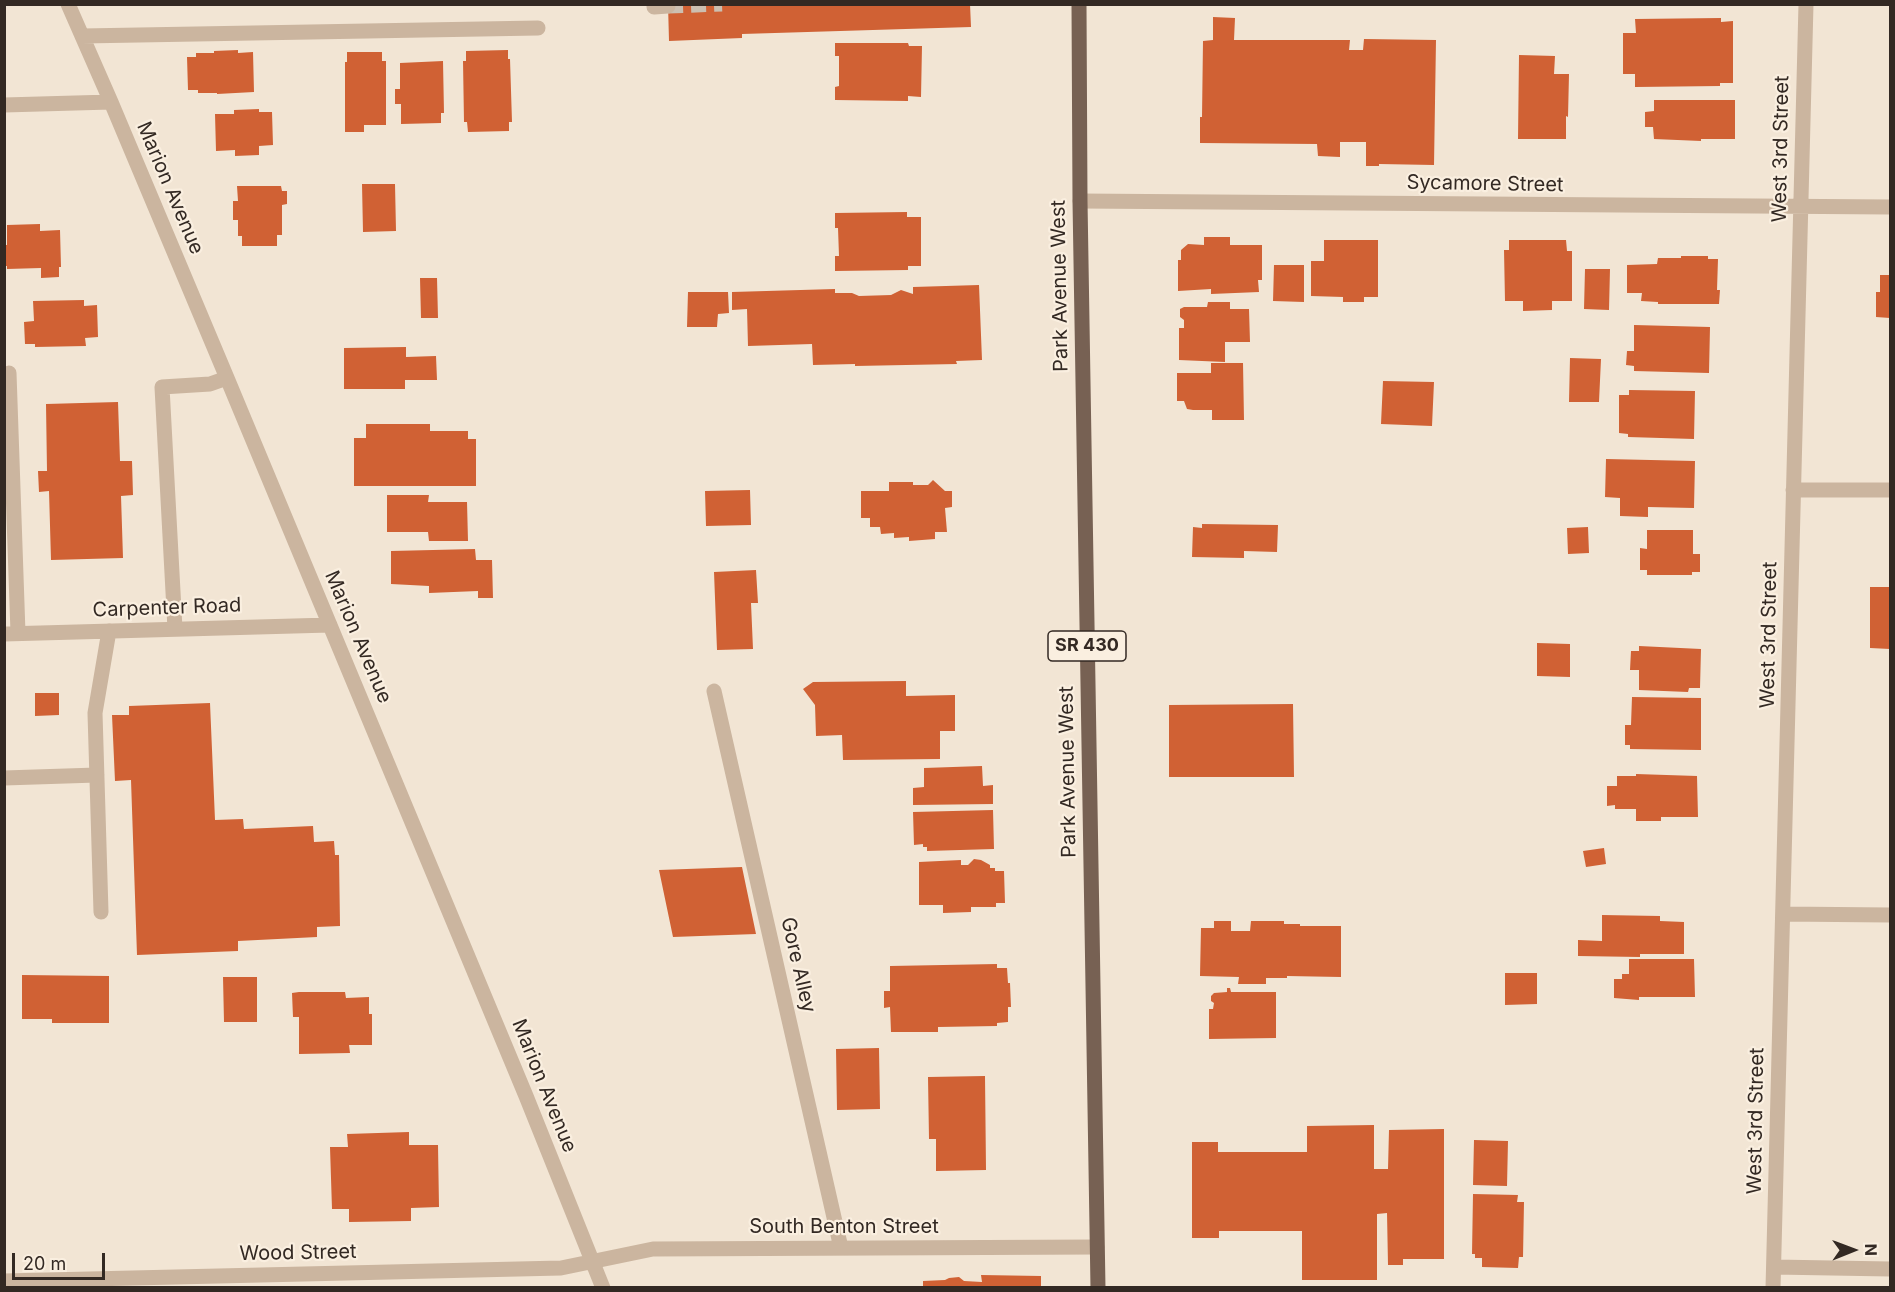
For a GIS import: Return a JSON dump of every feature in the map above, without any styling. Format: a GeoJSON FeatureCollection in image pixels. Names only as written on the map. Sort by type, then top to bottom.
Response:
{"type":"FeatureCollection","features":[{"type":"Feature","properties":{"kind":"main road","name":"Park Avenue West"},"geometry":{"type":"LineString","coordinates":[[1079,4],[1080,201],[1098,1287]]}},
{"type":"Feature","properties":{"kind":"street","name":"Marion Avenue"},"geometry":{"type":"LineString","coordinates":[[68,4],[227,378],[603,1287]]}},
{"type":"Feature","properties":{"kind":"street","name":"West 3rd Street"},"geometry":{"type":"LineString","coordinates":[[1773,1287],[1806,4]]}},
{"type":"Feature","properties":{"kind":"street"},"geometry":{"type":"LineString","coordinates":[[82,36],[538,28]]}},
{"type":"Feature","properties":{"kind":"street"},"geometry":{"type":"LineString","coordinates":[[4,105],[111,102]]}},
{"type":"Feature","properties":{"kind":"street","name":"Sycamore Street"},"geometry":{"type":"LineString","coordinates":[[1080,201],[1890,207]]}},
{"type":"Feature","properties":{"kind":"street"},"geometry":{"type":"LineString","coordinates":[[9,373],[11,633]]}},
{"type":"Feature","properties":{"kind":"street"},"geometry":{"type":"LineString","coordinates":[[175,629],[162,387],[210,384],[227,378]]}},
{"type":"Feature","properties":{"kind":"street"},"geometry":{"type":"LineString","coordinates":[[1793,490],[1890,490]]}},
{"type":"Feature","properties":{"kind":"street","name":"Carpenter Road"},"geometry":{"type":"LineString","coordinates":[[11,633],[330,626]]}},
{"type":"Feature","properties":{"kind":"street"},"geometry":{"type":"LineString","coordinates":[[101,912],[95,713],[109,631]]}},
{"type":"Feature","properties":{"kind":"street","name":"Gore Alley"},"geometry":{"type":"LineString","coordinates":[[714,691],[841,1248]]}},
{"type":"Feature","properties":{"kind":"street"},"geometry":{"type":"LineString","coordinates":[[4,778],[97,775]]}},
{"type":"Feature","properties":{"kind":"street"},"geometry":{"type":"LineString","coordinates":[[1782,914],[1890,915]]}},
{"type":"Feature","properties":{"kind":"street","name":"South Benton Street"},"geometry":{"type":"LineString","coordinates":[[592,1262],[654,1249],[1097,1246]]}},
{"type":"Feature","properties":{"kind":"street","name":"Wood Street"},"geometry":{"type":"LineString","coordinates":[[4,1281],[561,1268],[592,1262]]}},
{"type":"Feature","properties":{"kind":"street"},"geometry":{"type":"LineString","coordinates":[[1774,1267],[1890,1269]]}},
{"type":"Feature","properties":{"kind":"building"},"geometry":{"type":"Polygon","coordinates":[[[668,4],[970,4],[971,27],[742,34],[742,38],[669,41],[668,4]]]}},
{"type":"Feature","properties":{"kind":"building"},"geometry":{"type":"Polygon","coordinates":[[[1213,17],[1235,18],[1234,40],[1350,40],[1349,50],[1363,50],[1364,39],[1436,40],[1434,165],[1379,164],[1379,166],[1366,166],[1366,142],[1340,142],[1340,157],[1318,156],[1317,144],[1200,143],[1203,41],[1213,40],[1213,17]]]}},
{"type":"Feature","properties":{"kind":"building"},"geometry":{"type":"Polygon","coordinates":[[[1721,18],[1721,22],[1733,21],[1733,83],[1720,83],[1720,86],[1635,87],[1635,74],[1623,74],[1623,33],[1636,33],[1635,19],[1721,18]]]}},
{"type":"Feature","properties":{"kind":"building"},"geometry":{"type":"Polygon","coordinates":[[[835,43],[908,43],[909,46],[922,46],[921,97],[908,96],[908,101],[835,100],[835,87],[839,86],[839,56],[835,56],[835,43]]]}},
{"type":"Feature","properties":{"kind":"building"},"geometry":{"type":"Polygon","coordinates":[[[238,50],[238,53],[253,52],[254,92],[217,94],[188,90],[187,57],[196,57],[196,53],[238,50]]]}},
{"type":"Feature","properties":{"kind":"building"},"geometry":{"type":"Polygon","coordinates":[[[508,50],[512,122],[509,122],[509,131],[468,132],[467,122],[464,122],[463,61],[466,61],[466,51],[508,50]]]}},
{"type":"Feature","properties":{"kind":"building"},"geometry":{"type":"Polygon","coordinates":[[[347,52],[382,52],[382,61],[386,61],[386,125],[364,125],[364,132],[345,132],[347,52]]]}},
{"type":"Feature","properties":{"kind":"building"},"geometry":{"type":"Polygon","coordinates":[[[1519,55],[1555,56],[1554,74],[1569,74],[1566,139],[1518,139],[1519,55]]]}},
{"type":"Feature","properties":{"kind":"building"},"geometry":{"type":"Polygon","coordinates":[[[443,61],[444,113],[441,113],[441,123],[401,124],[401,104],[395,104],[395,89],[400,89],[400,63],[443,61]]]}},
{"type":"Feature","properties":{"kind":"building"},"geometry":{"type":"Polygon","coordinates":[[[1654,100],[1735,100],[1735,139],[1701,139],[1701,141],[1654,139],[1653,127],[1645,127],[1645,112],[1654,111],[1654,100]]]}},
{"type":"Feature","properties":{"kind":"building"},"geometry":{"type":"Polygon","coordinates":[[[259,109],[259,112],[272,112],[273,145],[259,146],[259,155],[235,156],[235,150],[216,151],[215,114],[234,114],[234,110],[259,109]]]}},
{"type":"Feature","properties":{"kind":"building"},"geometry":{"type":"Polygon","coordinates":[[[362,184],[395,184],[396,231],[363,232],[362,184]]]}},
{"type":"Feature","properties":{"kind":"building"},"geometry":{"type":"Polygon","coordinates":[[[237,186],[281,186],[282,191],[287,191],[287,204],[282,205],[282,235],[277,235],[277,246],[242,246],[242,236],[238,236],[238,220],[233,220],[233,201],[238,201],[237,186]]]}},
{"type":"Feature","properties":{"kind":"building"},"geometry":{"type":"Polygon","coordinates":[[[907,212],[907,217],[921,217],[921,266],[908,266],[908,270],[835,271],[835,256],[839,256],[835,213],[907,212]]]}},
{"type":"Feature","properties":{"kind":"building"},"geometry":{"type":"Polygon","coordinates":[[[40,224],[40,231],[60,230],[59,277],[41,278],[41,268],[7,269],[7,266],[4,266],[7,225],[40,224]]]}},
{"type":"Feature","properties":{"kind":"building"},"geometry":{"type":"Polygon","coordinates":[[[1204,237],[1230,237],[1230,245],[1262,245],[1262,280],[1258,280],[1259,292],[1211,294],[1211,289],[1178,291],[1178,260],[1181,260],[1181,250],[1188,244],[1204,245],[1204,237]]]}},
{"type":"Feature","properties":{"kind":"building"},"geometry":{"type":"Polygon","coordinates":[[[1324,240],[1378,240],[1378,297],[1364,297],[1364,302],[1343,302],[1343,297],[1311,296],[1311,261],[1324,261],[1324,240]]]}},
{"type":"Feature","properties":{"kind":"building"},"geometry":{"type":"Polygon","coordinates":[[[1509,240],[1566,240],[1567,251],[1572,251],[1572,301],[1552,301],[1552,310],[1523,311],[1523,301],[1505,301],[1504,250],[1509,250],[1509,240]]]}},
{"type":"Feature","properties":{"kind":"building"},"geometry":{"type":"Polygon","coordinates":[[[1681,256],[1708,256],[1708,259],[1718,259],[1719,304],[1658,304],[1658,302],[1641,301],[1642,293],[1627,293],[1627,265],[1657,264],[1658,258],[1681,258],[1681,256]]]}},
{"type":"Feature","properties":{"kind":"building"},"geometry":{"type":"Polygon","coordinates":[[[1274,265],[1304,265],[1304,302],[1273,301],[1274,265]]]}},
{"type":"Feature","properties":{"kind":"building"},"geometry":{"type":"Polygon","coordinates":[[[1585,269],[1610,269],[1609,310],[1584,309],[1585,269]]]}},
{"type":"Feature","properties":{"kind":"building"},"geometry":{"type":"Polygon","coordinates":[[[1880,275],[1890,275],[1890,318],[1876,317],[1876,292],[1880,292],[1880,275]]]}},
{"type":"Feature","properties":{"kind":"building"},"geometry":{"type":"Polygon","coordinates":[[[420,278],[437,278],[438,318],[421,318],[420,278]]]}},
{"type":"Feature","properties":{"kind":"building"},"geometry":{"type":"Polygon","coordinates":[[[979,285],[982,360],[956,361],[957,364],[813,365],[812,344],[748,346],[747,309],[732,310],[732,292],[835,289],[835,293],[852,293],[859,296],[891,295],[901,290],[913,294],[913,287],[979,285]]]}},
{"type":"Feature","properties":{"kind":"building"},"geometry":{"type":"Polygon","coordinates":[[[688,292],[728,292],[729,313],[718,314],[717,327],[687,327],[688,292]]]}},
{"type":"Feature","properties":{"kind":"building"},"geometry":{"type":"Polygon","coordinates":[[[84,300],[84,306],[97,305],[98,337],[85,338],[86,346],[35,347],[35,344],[25,344],[24,322],[34,321],[33,301],[84,300]]]}},
{"type":"Feature","properties":{"kind":"building"},"geometry":{"type":"Polygon","coordinates":[[[1208,302],[1230,302],[1230,309],[1249,309],[1250,342],[1225,342],[1225,362],[1179,360],[1179,328],[1184,328],[1180,309],[1207,307],[1208,302]]]}},
{"type":"Feature","properties":{"kind":"building"},"geometry":{"type":"Polygon","coordinates":[[[1634,325],[1710,327],[1709,373],[1634,371],[1634,366],[1626,365],[1627,351],[1634,351],[1634,325]]]}},
{"type":"Feature","properties":{"kind":"building"},"geometry":{"type":"Polygon","coordinates":[[[406,347],[406,357],[436,356],[437,380],[405,380],[405,389],[344,389],[344,348],[406,347]]]}},
{"type":"Feature","properties":{"kind":"building"},"geometry":{"type":"Polygon","coordinates":[[[1570,358],[1601,359],[1599,402],[1569,402],[1570,358]]]}},
{"type":"Feature","properties":{"kind":"building"},"geometry":{"type":"Polygon","coordinates":[[[1211,363],[1243,363],[1244,420],[1212,420],[1212,410],[1187,409],[1184,401],[1177,401],[1177,373],[1211,373],[1211,363]]]}},
{"type":"Feature","properties":{"kind":"building"},"geometry":{"type":"Polygon","coordinates":[[[1383,381],[1434,382],[1432,426],[1381,424],[1383,381]]]}},
{"type":"Feature","properties":{"kind":"building"},"geometry":{"type":"Polygon","coordinates":[[[1629,390],[1695,391],[1694,439],[1628,437],[1628,434],[1619,433],[1619,395],[1629,395],[1629,390]]]}},
{"type":"Feature","properties":{"kind":"building"},"geometry":{"type":"Polygon","coordinates":[[[118,402],[120,461],[132,461],[133,495],[121,496],[123,558],[51,560],[49,491],[39,492],[38,471],[47,471],[46,404],[118,402]]]}},
{"type":"Feature","properties":{"kind":"building"},"geometry":{"type":"Polygon","coordinates":[[[366,424],[430,424],[430,431],[468,431],[468,439],[476,439],[476,486],[354,486],[354,438],[366,438],[366,424]]]}},
{"type":"Feature","properties":{"kind":"building"},"geometry":{"type":"Polygon","coordinates":[[[1606,459],[1695,461],[1694,508],[1648,507],[1648,517],[1620,516],[1620,498],[1605,497],[1606,459]]]}},
{"type":"Feature","properties":{"kind":"building"},"geometry":{"type":"Polygon","coordinates":[[[933,480],[945,491],[952,491],[952,507],[945,508],[947,532],[935,532],[935,539],[909,541],[909,537],[894,538],[894,533],[881,534],[880,527],[870,527],[870,518],[861,518],[861,491],[889,491],[889,482],[913,482],[913,485],[928,485],[933,480]]]}},
{"type":"Feature","properties":{"kind":"building"},"geometry":{"type":"Polygon","coordinates":[[[750,490],[751,525],[706,526],[705,491],[750,490]]]}},
{"type":"Feature","properties":{"kind":"building"},"geometry":{"type":"Polygon","coordinates":[[[387,495],[429,495],[428,502],[467,502],[468,541],[429,541],[428,532],[387,532],[387,495]]]}},
{"type":"Feature","properties":{"kind":"building"},"geometry":{"type":"Polygon","coordinates":[[[1202,524],[1278,525],[1277,552],[1244,551],[1244,558],[1192,557],[1193,527],[1202,528],[1202,524]]]}},
{"type":"Feature","properties":{"kind":"building"},"geometry":{"type":"Polygon","coordinates":[[[1588,527],[1589,553],[1568,554],[1567,528],[1588,527]]]}},
{"type":"Feature","properties":{"kind":"building"},"geometry":{"type":"Polygon","coordinates":[[[1647,530],[1693,530],[1693,554],[1700,554],[1700,572],[1692,572],[1692,575],[1647,575],[1647,570],[1640,570],[1640,548],[1647,549],[1647,530]]]}},
{"type":"Feature","properties":{"kind":"building"},"geometry":{"type":"Polygon","coordinates":[[[475,549],[476,560],[492,560],[493,598],[478,598],[478,591],[429,593],[429,586],[391,584],[391,551],[475,549]]]}},
{"type":"Feature","properties":{"kind":"building"},"geometry":{"type":"Polygon","coordinates":[[[756,570],[758,603],[751,603],[753,649],[717,650],[714,572],[756,570]]]}},
{"type":"Feature","properties":{"kind":"building"},"geometry":{"type":"Polygon","coordinates":[[[1870,587],[1890,587],[1890,649],[1870,648],[1870,587]]]}},
{"type":"Feature","properties":{"kind":"building"},"geometry":{"type":"Polygon","coordinates":[[[1537,643],[1570,644],[1570,677],[1537,676],[1537,643]]]}},
{"type":"Feature","properties":{"kind":"building"},"geometry":{"type":"Polygon","coordinates":[[[1639,646],[1701,649],[1700,688],[1689,688],[1688,692],[1639,690],[1639,670],[1630,670],[1631,651],[1639,651],[1639,646]]]}},
{"type":"Feature","properties":{"kind":"building"},"geometry":{"type":"Polygon","coordinates":[[[906,681],[906,696],[955,695],[955,731],[940,731],[940,759],[843,760],[842,735],[816,736],[815,705],[803,689],[813,682],[906,681]]]}},
{"type":"Feature","properties":{"kind":"building"},"geometry":{"type":"Polygon","coordinates":[[[35,693],[59,693],[59,715],[35,716],[35,693]]]}},
{"type":"Feature","properties":{"kind":"building"},"geometry":{"type":"Polygon","coordinates":[[[1632,697],[1701,698],[1701,750],[1630,749],[1630,745],[1625,745],[1625,725],[1631,725],[1632,697]]]}},
{"type":"Feature","properties":{"kind":"building"},"geometry":{"type":"Polygon","coordinates":[[[210,703],[215,820],[243,819],[244,829],[313,826],[314,842],[334,841],[335,855],[339,855],[340,926],[317,927],[317,937],[238,941],[238,951],[137,955],[131,780],[115,781],[112,715],[129,715],[129,706],[210,703]]]}},
{"type":"Feature","properties":{"kind":"building"},"geometry":{"type":"Polygon","coordinates":[[[1293,704],[1294,777],[1169,777],[1169,705],[1293,704]]]}},
{"type":"Feature","properties":{"kind":"building"},"geometry":{"type":"Polygon","coordinates":[[[982,766],[983,786],[993,785],[993,804],[913,805],[913,788],[924,787],[924,768],[982,766]]]}},
{"type":"Feature","properties":{"kind":"building"},"geometry":{"type":"Polygon","coordinates":[[[1636,774],[1697,776],[1698,817],[1661,817],[1661,821],[1636,821],[1636,809],[1615,809],[1615,805],[1607,806],[1607,786],[1617,786],[1617,776],[1636,776],[1636,774]]]}},
{"type":"Feature","properties":{"kind":"building"},"geometry":{"type":"Polygon","coordinates":[[[993,810],[994,849],[927,851],[927,847],[923,847],[923,844],[914,845],[913,812],[993,810]]]}},
{"type":"Feature","properties":{"kind":"building"},"geometry":{"type":"Polygon","coordinates":[[[1604,848],[1606,864],[1586,867],[1583,851],[1604,848]]]}},
{"type":"Feature","properties":{"kind":"building"},"geometry":{"type":"Polygon","coordinates":[[[974,859],[990,865],[990,868],[995,868],[995,871],[1004,871],[1005,903],[996,903],[996,907],[971,907],[971,912],[943,913],[943,905],[919,905],[919,862],[961,860],[961,865],[968,865],[974,859]]]}},
{"type":"Feature","properties":{"kind":"building"},"geometry":{"type":"Polygon","coordinates":[[[742,867],[756,934],[673,937],[659,870],[742,867]]]}},
{"type":"Feature","properties":{"kind":"building"},"geometry":{"type":"Polygon","coordinates":[[[1602,915],[1660,916],[1660,921],[1684,922],[1684,954],[1640,954],[1640,957],[1578,956],[1578,940],[1602,941],[1602,915]]]}},
{"type":"Feature","properties":{"kind":"building"},"geometry":{"type":"Polygon","coordinates":[[[1214,921],[1231,921],[1231,931],[1250,931],[1251,921],[1284,921],[1284,924],[1300,924],[1300,926],[1341,926],[1341,977],[1287,976],[1287,978],[1266,978],[1266,984],[1238,984],[1239,977],[1200,976],[1201,928],[1214,928],[1214,921]]]}},
{"type":"Feature","properties":{"kind":"building"},"geometry":{"type":"Polygon","coordinates":[[[1629,959],[1694,959],[1695,997],[1639,997],[1639,1000],[1614,998],[1614,979],[1622,979],[1622,974],[1629,974],[1629,959]]]}},
{"type":"Feature","properties":{"kind":"building"},"geometry":{"type":"Polygon","coordinates":[[[997,964],[997,968],[1007,968],[1008,983],[1010,983],[1011,1007],[1008,1007],[1008,1022],[997,1023],[997,1026],[938,1027],[938,1032],[891,1032],[890,1007],[884,1008],[884,991],[890,991],[890,966],[997,964]]]}},
{"type":"Feature","properties":{"kind":"building"},"geometry":{"type":"Polygon","coordinates":[[[1505,973],[1537,973],[1537,1004],[1505,1005],[1505,973]]]}},
{"type":"Feature","properties":{"kind":"building"},"geometry":{"type":"Polygon","coordinates":[[[22,975],[109,976],[109,1023],[52,1023],[52,1019],[22,1019],[22,975]]]}},
{"type":"Feature","properties":{"kind":"building"},"geometry":{"type":"Polygon","coordinates":[[[223,977],[257,977],[257,1022],[224,1022],[223,977]]]}},
{"type":"Feature","properties":{"kind":"building"},"geometry":{"type":"Polygon","coordinates":[[[1227,988],[1230,988],[1231,992],[1276,992],[1276,1038],[1209,1039],[1209,1009],[1213,1009],[1214,1003],[1211,1001],[1211,996],[1214,993],[1227,992],[1227,988]]]}},
{"type":"Feature","properties":{"kind":"building"},"geometry":{"type":"Polygon","coordinates":[[[345,992],[346,998],[369,997],[369,1014],[372,1014],[372,1045],[349,1045],[350,1053],[299,1054],[299,1017],[293,1017],[292,993],[345,992]]]}},
{"type":"Feature","properties":{"kind":"building"},"geometry":{"type":"Polygon","coordinates":[[[879,1048],[880,1109],[837,1110],[836,1049],[879,1048]]]}},
{"type":"Feature","properties":{"kind":"building"},"geometry":{"type":"Polygon","coordinates":[[[985,1076],[986,1170],[936,1171],[936,1139],[929,1139],[928,1077],[985,1076]]]}},
{"type":"Feature","properties":{"kind":"building"},"geometry":{"type":"Polygon","coordinates":[[[1374,1125],[1374,1169],[1388,1169],[1389,1130],[1444,1129],[1444,1259],[1403,1259],[1403,1265],[1388,1265],[1387,1213],[1377,1214],[1377,1280],[1302,1280],[1302,1231],[1219,1231],[1219,1238],[1192,1238],[1192,1142],[1218,1142],[1218,1152],[1307,1152],[1307,1126],[1374,1125]]]}},
{"type":"Feature","properties":{"kind":"building"},"geometry":{"type":"Polygon","coordinates":[[[409,1132],[409,1145],[438,1145],[439,1207],[411,1208],[411,1221],[349,1222],[349,1209],[332,1209],[330,1147],[348,1147],[347,1134],[409,1132]]]}},
{"type":"Feature","properties":{"kind":"building"},"geometry":{"type":"Polygon","coordinates":[[[1474,1140],[1508,1141],[1507,1186],[1473,1185],[1474,1140]]]}},
{"type":"Feature","properties":{"kind":"building"},"geometry":{"type":"Polygon","coordinates":[[[1473,1194],[1518,1195],[1517,1202],[1524,1202],[1523,1257],[1519,1257],[1518,1268],[1482,1267],[1482,1258],[1475,1258],[1475,1254],[1472,1254],[1473,1194]]]}},
{"type":"Feature","properties":{"kind":"building"},"geometry":{"type":"Polygon","coordinates":[[[981,1275],[1041,1276],[1041,1288],[923,1288],[923,1281],[949,1278],[959,1277],[964,1281],[982,1282],[981,1275]]]}},
{"type":"Feature","properties":{"kind":"tunnel"},"geometry":{"type":"LineString","coordinates":[[668,6],[722,4]]}}]}
